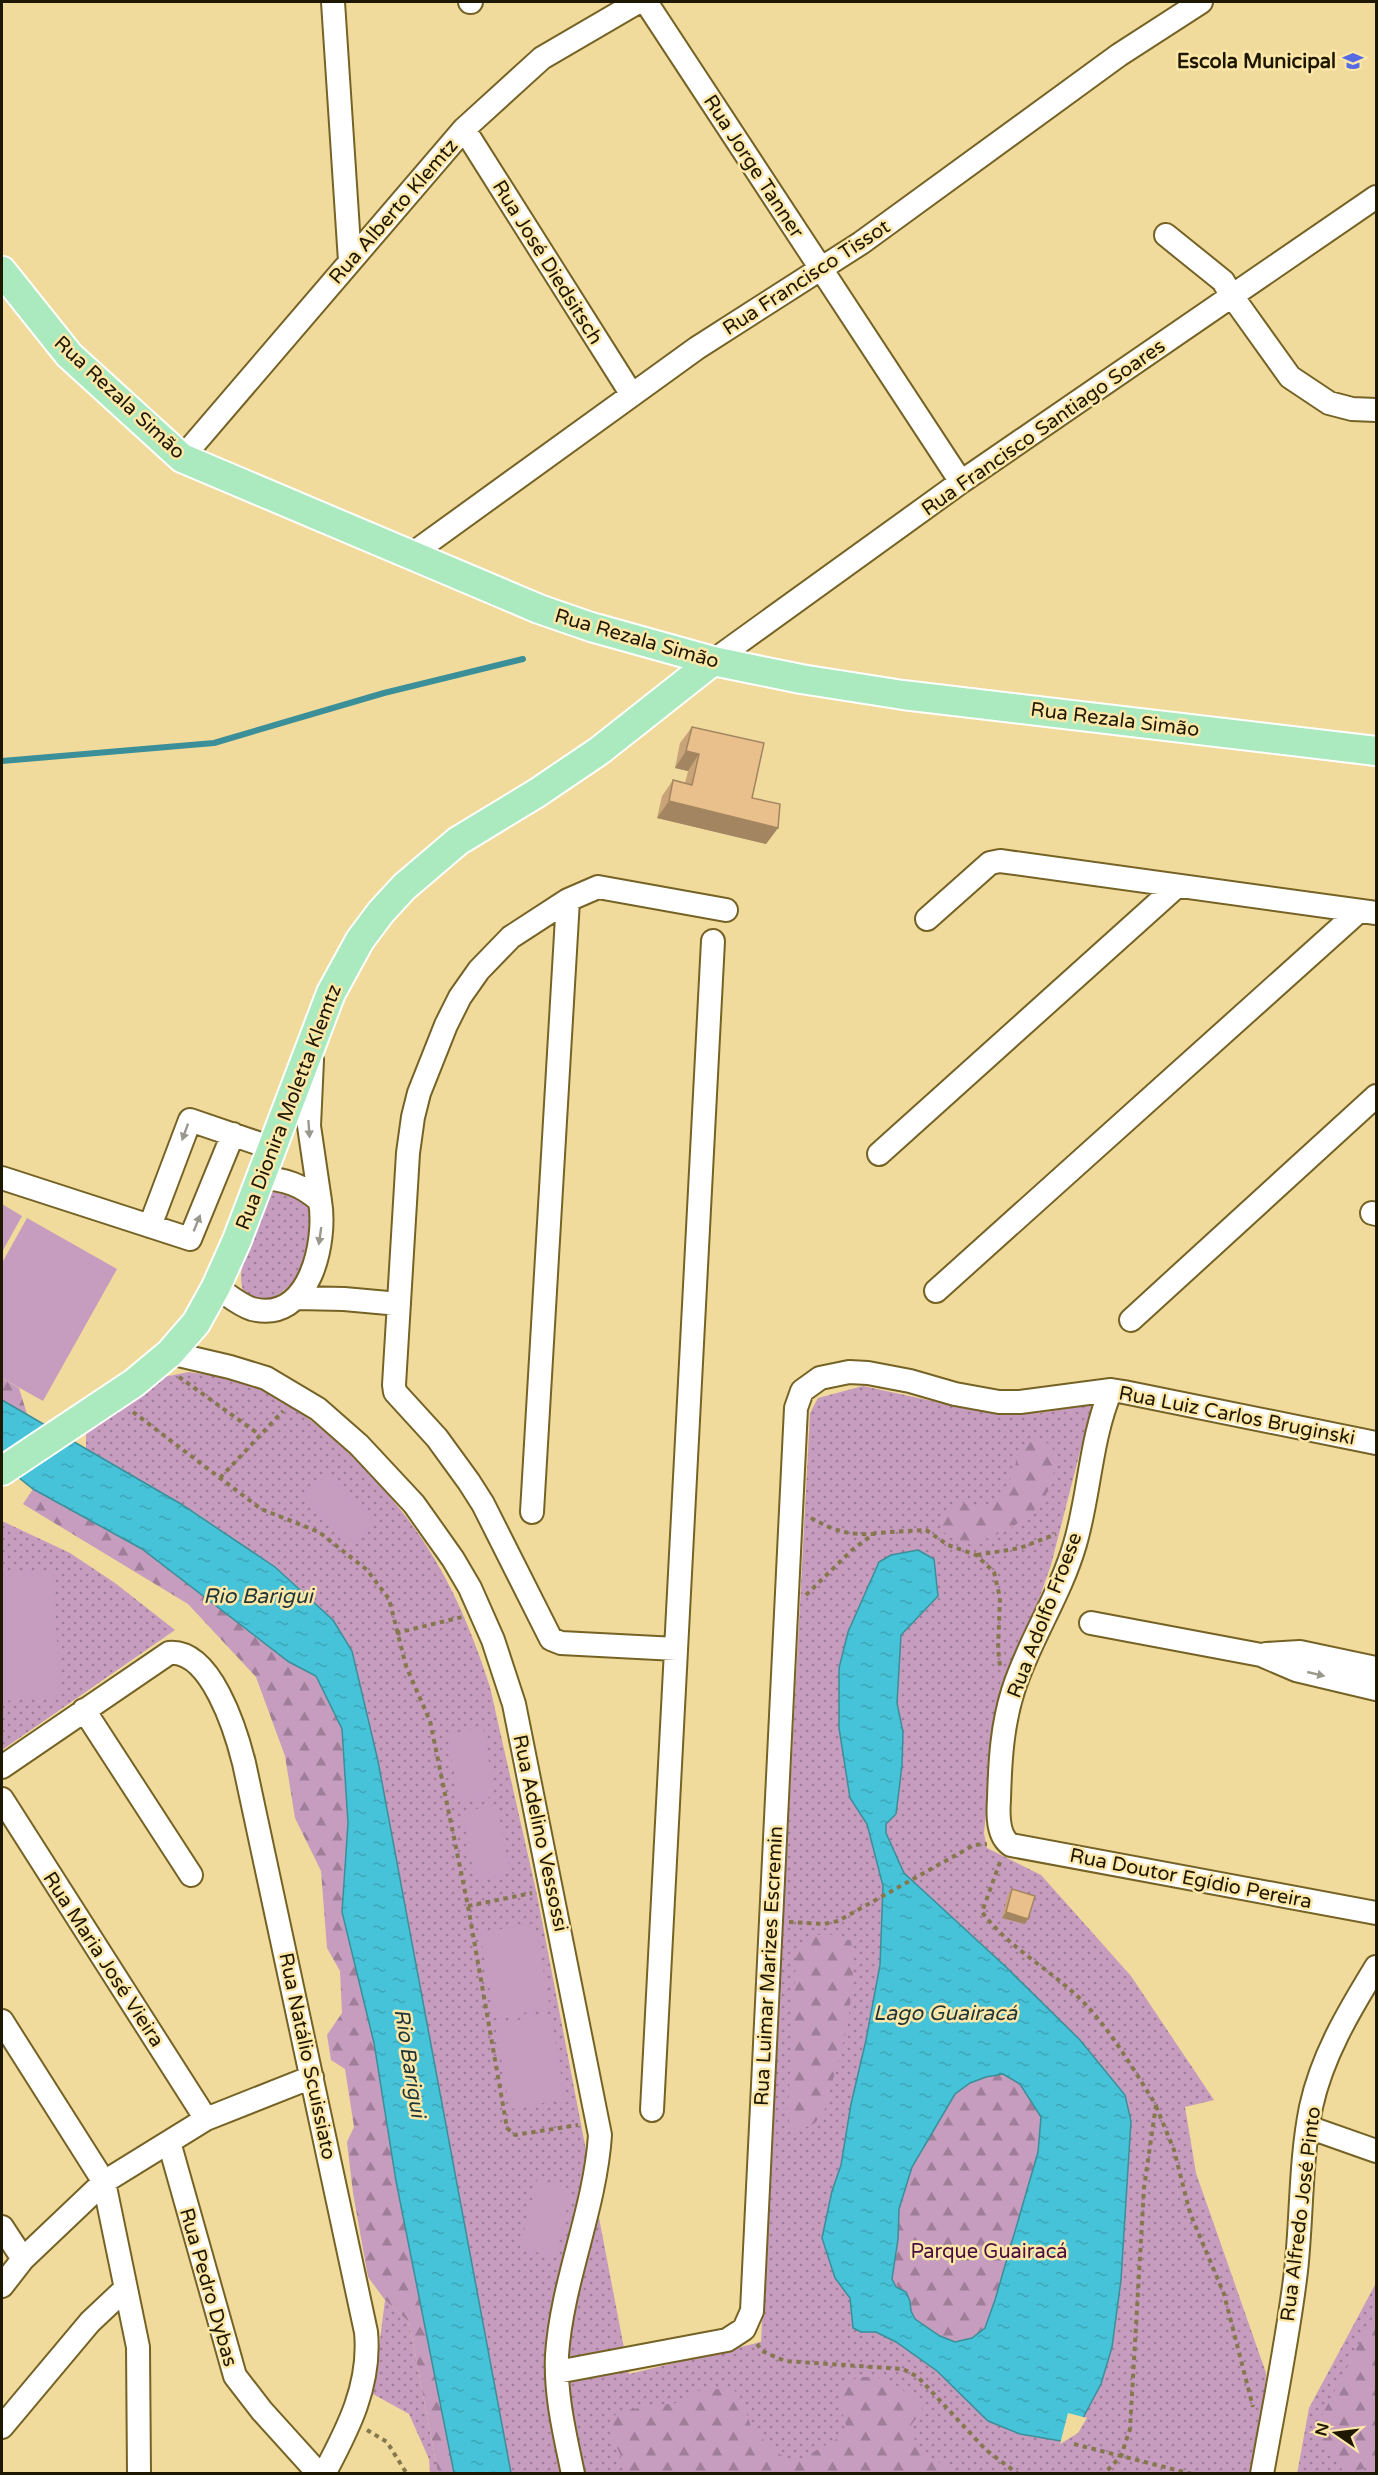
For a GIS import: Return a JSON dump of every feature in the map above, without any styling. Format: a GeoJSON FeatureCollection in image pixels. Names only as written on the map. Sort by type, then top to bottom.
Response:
{"type":"FeatureCollection","features":[{"type":"Feature","properties":{"kind":"main road","name":"Rua Rezala Simão"},"geometry":{"type":"LineString","coordinates":[[2,271],[69,355],[182,458],[539,609],[601,630],[760,672],[869,690],[1377,750]]}},
{"type":"Feature","properties":{"kind":"main road","name":"Rua Dionira Moletta Klemtz"},"geometry":{"type":"LineString","coordinates":[[2,1471],[114,1397],[165,1358],[196,1323],[216,1287],[261,1178],[315,1028],[344,966],[360,940],[404,887],[458,841],[537,793],[599,751],[712,661]]}},
{"type":"Feature","properties":{"kind":"street"},"geometry":{"type":"LineString","coordinates":[[333,2],[350,261]]}},
{"type":"Feature","properties":{"kind":"street","name":"Rua Alberto Klemtz"},"geometry":{"type":"LineString","coordinates":[[182,458],[464,129],[542,58],[638,2]]}},
{"type":"Feature","properties":{"kind":"street","name":"Rua Jorge Tanner"},"geometry":{"type":"LineString","coordinates":[[646,2],[961,482]]}},
{"type":"Feature","properties":{"kind":"street","name":"Rua Francisco Tissot"},"geometry":{"type":"LineString","coordinates":[[412,554],[697,348],[871,236],[1119,55],[1201,2]]}},
{"type":"Feature","properties":{"kind":"street","name":"Rua José Diedsitsch"},"geometry":{"type":"LineString","coordinates":[[464,129],[632,395]]}},
{"type":"Feature","properties":{"kind":"street","name":"Rua Francisco Santiago Soares"},"geometry":{"type":"LineString","coordinates":[[712,661],[961,482],[1377,197]]}},
{"type":"Feature","properties":{"kind":"street"},"geometry":{"type":"LineString","coordinates":[[1166,235],[1223,281],[1290,377],[1329,403],[1352,409],[1377,410]]}},
{"type":"Feature","properties":{"kind":"street"},"geometry":{"type":"LineString","coordinates":[[927,920],[994,861],[1368,912]]}},
{"type":"Feature","properties":{"kind":"street"},"geometry":{"type":"LineString","coordinates":[[879,1154],[1177,886]]}},
{"type":"Feature","properties":{"kind":"street"},"geometry":{"type":"LineString","coordinates":[[676,1649],[561,1643],[551,1639],[470,1482],[437,1438],[395,1392],[410,1135],[419,1093],[460,997],[479,970],[511,937],[568,900],[598,887],[726,910]]}},
{"type":"Feature","properties":{"kind":"street"},"geometry":{"type":"LineString","coordinates":[[532,1512],[568,900]]}},
{"type":"Feature","properties":{"kind":"street"},"geometry":{"type":"LineString","coordinates":[[936,1291],[1368,912]]}},
{"type":"Feature","properties":{"kind":"street"},"geometry":{"type":"LineString","coordinates":[[652,2109],[713,941]]}},
{"type":"Feature","properties":{"kind":"street"},"geometry":{"type":"LineString","coordinates":[[216,1287],[250,1308],[260,1310],[280,1307],[297,1298],[304,1289],[322,1231],[309,1126],[315,1028]]}},
{"type":"Feature","properties":{"kind":"street"},"geometry":{"type":"LineString","coordinates":[[1131,1320],[1377,1096]]}},
{"type":"Feature","properties":{"kind":"street"},"geometry":{"type":"LineString","coordinates":[[150,1226],[190,1120],[272,1148]]}},
{"type":"Feature","properties":{"kind":"street"},"geometry":{"type":"LineString","coordinates":[[2,1178],[190,1239],[233,1134]]}},
{"type":"Feature","properties":{"kind":"street"},"geometry":{"type":"LineString","coordinates":[[261,1178],[293,1183],[308,1190],[320,1201]]}},
{"type":"Feature","properties":{"kind":"street"},"geometry":{"type":"LineString","coordinates":[[297,1298],[399,1304]]}},
{"type":"Feature","properties":{"kind":"street","name":"Rua Adelino Vessossi"},"geometry":{"type":"LineString","coordinates":[[165,1358],[249,1372],[298,1395],[360,1445],[407,1497],[453,1559],[482,1612],[493,1640],[514,1704],[599,2121],[597,2166],[563,2320],[557,2372],[563,2422],[573,2474]]}},
{"type":"Feature","properties":{"kind":"street","name":"Rua Luiz Carlos Bruginski"},"geometry":{"type":"LineString","coordinates":[[796,1408],[802,1391],[809,1385],[834,1374],[849,1372],[889,1376],[955,1394],[999,1402],[1020,1402],[1111,1390],[1377,1443]]}},
{"type":"Feature","properties":{"kind":"street","name":"Rua Adolfo Froese"},"geometry":{"type":"LineString","coordinates":[[1007,1842],[1000,1826],[999,1807],[1001,1750],[1007,1714],[1025,1661],[1057,1595],[1075,1545],[1095,1435],[1111,1390]]}},
{"type":"Feature","properties":{"kind":"street","name":"Rua Luimar Marizes Escremin"},"geometry":{"type":"LineString","coordinates":[[744,2329],[752,2311],[796,1408]]}},
{"type":"Feature","properties":{"kind":"street"},"geometry":{"type":"LineString","coordinates":[[1091,1623],[1261,1655],[1296,1670],[1377,1689]]}},
{"type":"Feature","properties":{"kind":"street","name":"Rua Natálio Scuissiato"},"geometry":{"type":"LineString","coordinates":[[84,1710],[161,1657],[178,1652],[190,1657],[218,1693],[230,1714],[238,1737],[366,2332],[367,2369],[351,2420],[324,2474]]}},
{"type":"Feature","properties":{"kind":"street"},"geometry":{"type":"LineString","coordinates":[[1261,1655],[1300,1652],[1377,1668]]}},
{"type":"Feature","properties":{"kind":"street"},"geometry":{"type":"LineString","coordinates":[[2,1767],[84,1710],[191,1875]]}},
{"type":"Feature","properties":{"kind":"street","name":"Rua Maria José Vieira"},"geometry":{"type":"LineString","coordinates":[[2,1799],[206,2119]]}},
{"type":"Feature","properties":{"kind":"street","name":"Rua Doutor Egídio Pereira"},"geometry":{"type":"LineString","coordinates":[[1007,1842],[1011,1845],[1377,1913]]}},
{"type":"Feature","properties":{"kind":"street","name":"Rua Alfredo José Pinto"},"geometry":{"type":"LineString","coordinates":[[1262,2474],[1296,2269],[1308,2127],[1312,2105],[1329,2052],[1357,1998],[1377,1967]]}},
{"type":"Feature","properties":{"kind":"street"},"geometry":{"type":"LineString","coordinates":[[2,2022],[104,2182],[140,2361],[139,2474]]}},
{"type":"Feature","properties":{"kind":"street"},"geometry":{"type":"LineString","coordinates":[[2,2286],[23,2259],[104,2182],[206,2119],[312,2077]]}},
{"type":"Feature","properties":{"kind":"street"},"geometry":{"type":"LineString","coordinates":[[1308,2127],[1377,2151]]}},
{"type":"Feature","properties":{"kind":"street","name":"Rua Pedro Dybas"},"geometry":{"type":"LineString","coordinates":[[169,2142],[235,2376],[262,2411],[319,2474]]}},
{"type":"Feature","properties":{"kind":"street"},"geometry":{"type":"LineString","coordinates":[[2,2227],[23,2259]]}},
{"type":"Feature","properties":{"kind":"street"},"geometry":{"type":"LineString","coordinates":[[2,2427],[90,2322],[125,2289]]}},
{"type":"Feature","properties":{"kind":"street"},"geometry":{"type":"LineString","coordinates":[[557,2372],[727,2340],[744,2329]]}},
{"type":"Feature","properties":{"kind":"path"},"geometry":{"type":"LineString","coordinates":[[165,1358],[260,1435]]}},
{"type":"Feature","properties":{"kind":"path"},"geometry":{"type":"LineString","coordinates":[[220,1478],[298,1395]]}},
{"type":"Feature","properties":{"kind":"path"},"geometry":{"type":"LineString","coordinates":[[114,1397],[261,1509],[319,1532],[349,1554],[367,1570],[389,1599],[406,1666],[430,1721],[468,1906],[507,2128],[515,2135],[599,2121]]}},
{"type":"Feature","properties":{"kind":"path"},"geometry":{"type":"LineString","coordinates":[[791,1508],[838,1532],[854,1535],[926,1530],[948,1545],[976,1555],[994,1572],[1000,1598],[998,1649],[1001,1671]]}},
{"type":"Feature","properties":{"kind":"path"},"geometry":{"type":"LineString","coordinates":[[976,1555],[1020,1548],[1046,1539],[1081,1520]]}},
{"type":"Feature","properties":{"kind":"path"},"geometry":{"type":"LineString","coordinates":[[786,1609],[812,1590],[852,1550],[875,1533]]}},
{"type":"Feature","properties":{"kind":"path"},"geometry":{"type":"LineString","coordinates":[[396,1633],[482,1612]]}},
{"type":"Feature","properties":{"kind":"path"},"geometry":{"type":"LineString","coordinates":[[771,1921],[824,1924],[838,1921],[974,1845],[1007,1842],[982,1912],[997,1933],[1087,2007],[1125,2055],[1156,2105],[1174,2150],[1190,2213],[1224,2294],[1257,2423],[1270,2426]]}},
{"type":"Feature","properties":{"kind":"path"},"geometry":{"type":"LineString","coordinates":[[468,1906],[552,1889]]}},
{"type":"Feature","properties":{"kind":"path"},"geometry":{"type":"LineString","coordinates":[[1104,2474],[1121,2456],[1130,2429],[1144,2188],[1156,2105]]}},
{"type":"Feature","properties":{"kind":"path"},"geometry":{"type":"LineString","coordinates":[[744,2329],[762,2351],[785,2361],[903,2369],[918,2377],[986,2451],[1018,2474]]}},
{"type":"Feature","properties":{"kind":"path"},"geometry":{"type":"LineString","coordinates":[[351,2420],[387,2442],[407,2474]]}},
{"type":"Feature","properties":{"kind":"path"},"geometry":{"type":"LineString","coordinates":[[1074,2444],[1192,2474]]}},
{"type":"Feature","properties":{"kind":"green space"},"geometry":{"type":"Polygon","coordinates":[[[276,1190],[295,1192],[310,1207],[312,1222],[305,1256],[298,1274],[286,1289],[265,1301],[246,1297],[241,1274],[247,1246],[257,1219],[267,1196],[276,1190]]]}},
{"type":"Feature","properties":{"kind":"green space"},"geometry":{"type":"Polygon","coordinates":[[[2,1204],[22,1216],[2,1252],[2,1204]]]}},
{"type":"Feature","properties":{"kind":"green space"},"geometry":{"type":"Polygon","coordinates":[[[27,1218],[117,1269],[43,1401],[2,1378],[2,1263],[27,1218]]]}},
{"type":"Feature","properties":{"kind":"green space","name":"Parque Guairacá"},"geometry":{"type":"Polygon","coordinates":[[[189,1372],[236,1380],[264,1390],[299,1411],[331,1437],[393,1500],[414,1528],[433,1556],[464,1617],[490,1687],[537,1895],[629,2374],[761,2342],[810,1413],[818,1398],[863,1386],[974,1410],[1004,1413],[1038,1413],[1092,1405],[1051,1565],[1003,1700],[994,1736],[984,1833],[987,1848],[1041,1875],[1131,1976],[1214,2100],[1185,2107],[1196,2173],[1266,2373],[1265,2407],[1253,2473],[511,2473],[378,1762],[352,1651],[333,1620],[275,1567],[181,1504],[86,1451],[86,1430],[158,1378],[189,1372]]]}},
{"type":"Feature","properties":{"kind":"green space"},"geometry":{"type":"Polygon","coordinates":[[[2,1378],[19,1388],[27,1414],[2,1400],[2,1378]]]}},
{"type":"Feature","properties":{"kind":"green space"},"geometry":{"type":"Polygon","coordinates":[[[1034,1439],[1043,1439],[1053,1449],[1055,1469],[1045,1498],[1032,1513],[1008,1530],[973,1544],[941,1531],[944,1513],[953,1503],[958,1501],[979,1506],[994,1502],[1010,1480],[1020,1452],[1034,1439]]]}},
{"type":"Feature","properties":{"kind":"green space"},"geometry":{"type":"Polygon","coordinates":[[[326,1474],[376,1521],[355,1544],[304,1497],[326,1474]]]}},
{"type":"Feature","properties":{"kind":"green space"},"geometry":{"type":"Polygon","coordinates":[[[33,1489],[142,1549],[289,1662],[316,1676],[342,1729],[348,1823],[343,1912],[374,2043],[396,2181],[454,2473],[438,2473],[409,2322],[385,2300],[368,2277],[353,2193],[347,2142],[354,2127],[345,2069],[331,2060],[327,2035],[342,2013],[340,1971],[327,1948],[321,1871],[295,1818],[285,1756],[256,1677],[188,1604],[23,1504],[33,1489]]]}},
{"type":"Feature","properties":{"kind":"green space"},"geometry":{"type":"Polygon","coordinates":[[[2,1521],[70,1553],[115,1583],[175,1630],[2,1750],[2,1521]]]}},
{"type":"Feature","properties":{"kind":"green space"},"geometry":{"type":"Polygon","coordinates":[[[52,1570],[61,1696],[2,1701],[2,1574],[52,1570]]]}},
{"type":"Feature","properties":{"kind":"green space"},"geometry":{"type":"Polygon","coordinates":[[[483,1728],[495,1796],[460,1803],[447,1734],[483,1728]]]}},
{"type":"Feature","properties":{"kind":"green space"},"geometry":{"type":"Polygon","coordinates":[[[497,1805],[510,1873],[475,1880],[462,1812],[497,1805]]]}},
{"type":"Feature","properties":{"kind":"green space"},"geometry":{"type":"Polygon","coordinates":[[[535,1923],[550,2008],[495,2018],[480,1933],[535,1923]]]}},
{"type":"Feature","properties":{"kind":"green space"},"geometry":{"type":"Polygon","coordinates":[[[817,1935],[836,1935],[851,1941],[854,1962],[848,2024],[825,2109],[815,2123],[800,2130],[790,2126],[788,2113],[796,1955],[801,1943],[817,1935]]]}},
{"type":"Feature","properties":{"kind":"green space"},"geometry":{"type":"Polygon","coordinates":[[[551,2014],[565,2099],[510,2109],[495,2024],[551,2014]]]}},
{"type":"Feature","properties":{"kind":"green space"},"geometry":{"type":"Polygon","coordinates":[[[1003,2074],[1021,2087],[1036,2104],[1041,2118],[1040,2143],[990,2318],[978,2335],[969,2339],[949,2339],[930,2330],[914,2317],[909,2300],[892,2279],[898,2239],[899,2209],[912,2167],[955,2094],[970,2083],[1003,2074]]]}},
{"type":"Feature","properties":{"kind":"green space"},"geometry":{"type":"Polygon","coordinates":[[[537,2180],[572,2189],[555,2257],[520,2248],[537,2180]]]}},
{"type":"Feature","properties":{"kind":"green space"},"geometry":{"type":"Polygon","coordinates":[[[1376,2283],[1376,2473],[1297,2474],[1309,2408],[1376,2283]]]}},
{"type":"Feature","properties":{"kind":"green space"},"geometry":{"type":"Polygon","coordinates":[[[385,2300],[409,2322],[438,2473],[430,2473],[429,2459],[409,2414],[373,2394],[385,2300]]]}},
{"type":"Feature","properties":{"kind":"green space"},"geometry":{"type":"Polygon","coordinates":[[[1376,2311],[1376,2466],[1345,2473],[1313,2433],[1376,2311]]]}},
{"type":"Feature","properties":{"kind":"green space"},"geometry":{"type":"Polygon","coordinates":[[[860,2377],[888,2381],[921,2404],[922,2411],[911,2425],[915,2441],[924,2455],[961,2473],[625,2473],[620,2454],[608,2428],[611,2417],[626,2410],[676,2403],[697,2391],[734,2390],[743,2401],[751,2427],[775,2452],[790,2459],[801,2459],[838,2438],[846,2426],[840,2396],[842,2390],[851,2380],[860,2377]]]}},
{"type":"Feature","properties":{"kind":"water","name":"Rio Barigui"},"geometry":{"type":"Polygon","coordinates":[[[2,1400],[181,1504],[275,1567],[333,1620],[352,1651],[378,1761],[511,2473],[454,2473],[396,2181],[374,2043],[342,1912],[348,1823],[342,1729],[316,1676],[289,1662],[142,1549],[33,1489],[2,1464],[2,1400]]]}},
{"type":"Feature","properties":{"kind":"water","name":"Lago Guairacá"},"geometry":{"type":"Polygon","coordinates":[[[918,1550],[934,1559],[938,1596],[901,1635],[897,1703],[903,1732],[902,1766],[896,1814],[886,1824],[886,1833],[904,1873],[1005,1966],[1080,2040],[1125,2095],[1131,2121],[1121,2280],[1112,2347],[1101,2384],[1076,2431],[1061,2441],[1020,2434],[988,2421],[937,2371],[896,2342],[876,2332],[861,2332],[853,2328],[850,2298],[835,2278],[822,2238],[832,2191],[841,2165],[851,2104],[880,1965],[883,1886],[867,1824],[850,1798],[839,1728],[839,1668],[848,1632],[879,1562],[891,1555],[918,1550]],[[1003,2074],[970,2083],[955,2094],[912,2167],[899,2209],[898,2239],[892,2279],[896,2287],[906,2292],[915,2319],[940,2336],[955,2342],[972,2338],[985,2328],[1038,2152],[1041,2117],[1020,2084],[1003,2074]]]}},
{"type":"Feature","properties":{"kind":"pier"},"geometry":{"type":"Polygon","coordinates":[[[1068,2413],[1087,2418],[1078,2433],[1060,2444],[1068,2413]]]}},
{"type":"Feature","properties":{"kind":"building"},"geometry":{"type":"Polygon","coordinates":[[[692,727],[764,743],[752,798],[780,804],[778,828],[669,801],[673,780],[692,785],[699,754],[686,751],[692,727]]]}},
{"type":"Feature","properties":{"kind":"building"},"geometry":{"type":"Polygon","coordinates":[[[1012,1889],[1035,1896],[1028,1919],[1006,1912],[1012,1889]]]}},
{"type":"Feature","properties":{"kind":"waterway"},"geometry":{"type":"LineString","coordinates":[[2,761],[214,743],[384,693],[523,659]]}},
{"type":"Feature","properties":{"kind":"place","name":"Escola Municipal"},"geometry":{"type":"Point","coordinates":[1353,61]}}]}
